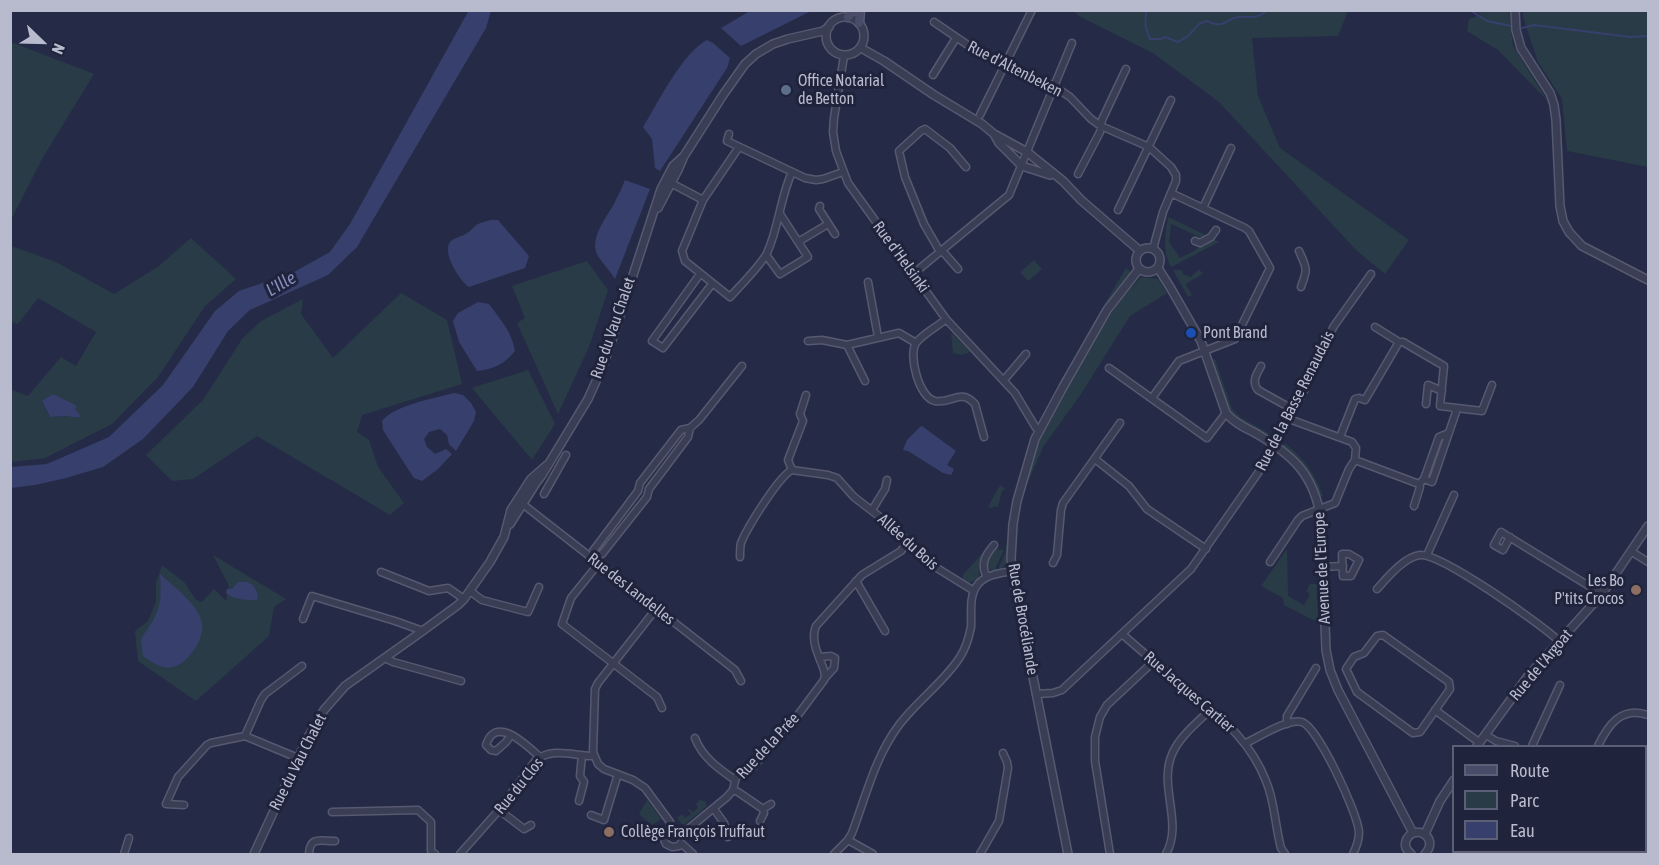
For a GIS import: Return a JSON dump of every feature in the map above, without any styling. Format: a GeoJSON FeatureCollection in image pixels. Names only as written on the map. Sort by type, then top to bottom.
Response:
{"type":"FeatureCollection","features":[{"type":"Feature","properties":{"kind":"main road"},"geometry":{"type":"LineString","coordinates":[[859,23],[860,10]]}},
{"type":"Feature","properties":{"kind":"street"},"geometry":{"type":"LineString","coordinates":[[980,115],[1032,10]]}},
{"type":"Feature","properties":{"kind":"street"},"geometry":{"type":"LineString","coordinates":[[1515,10],[1516,30],[1521,48],[1550,93],[1554,105],[1560,206],[1563,221],[1569,232],[1582,246],[1648,280]]}},
{"type":"Feature","properties":{"kind":"street"},"geometry":{"type":"LineString","coordinates":[[851,14],[859,23],[865,35],[861,48],[843,56],[830,48],[826,34],[837,19],[851,14]]}},
{"type":"Feature","properties":{"kind":"street","name":"Rue d'Altenbeken"},"geometry":{"type":"LineString","coordinates":[[933,22],[1005,67],[1054,86],[1101,126],[1149,147],[1171,167],[1176,175],[1176,181],[1162,212],[1153,249]]}},
{"type":"Feature","properties":{"kind":"street","name":"Rue du Vau Chalet"},"geometry":{"type":"LineString","coordinates":[[254,855],[318,718],[345,686],[458,605],[470,591],[500,545],[506,532],[511,510],[520,501],[531,479],[547,465],[588,399],[602,368],[661,189],[668,182],[673,166],[684,156],[745,64],[756,54],[773,44],[823,31],[829,27]]}},
{"type":"Feature","properties":{"kind":"street"},"geometry":{"type":"LineString","coordinates":[[806,34],[819,37],[827,42]]}},
{"type":"Feature","properties":{"kind":"street"},"geometry":{"type":"LineString","coordinates":[[933,75],[956,38]]}},
{"type":"Feature","properties":{"kind":"street"},"geometry":{"type":"LineString","coordinates":[[913,274],[1009,195],[1072,43]]}},
{"type":"Feature","properties":{"kind":"street"},"geometry":{"type":"LineString","coordinates":[[861,48],[884,60],[994,134],[1027,152],[1140,251]]}},
{"type":"Feature","properties":{"kind":"street","name":"Rue d'Helsinki"},"geometry":{"type":"LineString","coordinates":[[843,56],[833,128],[836,150],[843,172],[858,198],[946,319],[1004,380],[1039,430]]}},
{"type":"Feature","properties":{"kind":"street"},"geometry":{"type":"LineString","coordinates":[[1078,174],[1100,132],[1102,120],[1126,69]]}},
{"type":"Feature","properties":{"kind":"street"},"geometry":{"type":"LineString","coordinates":[[1118,210],[1171,100]]}},
{"type":"Feature","properties":{"kind":"street"},"geometry":{"type":"LineString","coordinates":[[958,269],[939,250],[924,224],[905,177],[898,151],[925,129],[950,148],[966,167]]}},
{"type":"Feature","properties":{"kind":"street"},"geometry":{"type":"LineString","coordinates":[[729,134],[727,141],[805,178],[819,180],[843,172]]}},
{"type":"Feature","properties":{"kind":"street"},"geometry":{"type":"LineString","coordinates":[[994,134],[999,143],[1022,166],[1055,176]]}},
{"type":"Feature","properties":{"kind":"street"},"geometry":{"type":"LineString","coordinates":[[739,147],[704,200],[682,251],[685,261],[730,297],[766,255],[780,214],[785,188],[792,172]]}},
{"type":"Feature","properties":{"kind":"street"},"geometry":{"type":"LineString","coordinates":[[1203,208],[1231,148]]}},
{"type":"Feature","properties":{"kind":"street"},"geometry":{"type":"LineString","coordinates":[[668,182],[704,200]]}},
{"type":"Feature","properties":{"kind":"street"},"geometry":{"type":"LineString","coordinates":[[1152,398],[1179,361],[1234,339],[1270,268],[1250,231],[1171,193]]}},
{"type":"Feature","properties":{"kind":"street"},"geometry":{"type":"LineString","coordinates":[[820,206],[819,209],[835,234]]}},
{"type":"Feature","properties":{"kind":"street"},"geometry":{"type":"LineString","coordinates":[[766,255],[780,274],[808,257],[780,214]]}},
{"type":"Feature","properties":{"kind":"street"},"geometry":{"type":"LineString","coordinates":[[798,242],[828,224]]}},
{"type":"Feature","properties":{"kind":"street"},"geometry":{"type":"LineString","coordinates":[[1195,241],[1200,243],[1211,237],[1216,230]]}},
{"type":"Feature","properties":{"kind":"street"},"geometry":{"type":"LineString","coordinates":[[1144,248],[1153,249],[1160,256],[1160,264],[1155,271],[1147,273],[1139,269],[1136,260],[1144,248]]}},
{"type":"Feature","properties":{"kind":"street"},"geometry":{"type":"LineString","coordinates":[[1299,251],[1306,267],[1301,287]]}},
{"type":"Feature","properties":{"kind":"street"},"geometry":{"type":"LineString","coordinates":[[1109,368],[1207,438],[1226,413],[1204,351],[1158,268]]}},
{"type":"Feature","properties":{"kind":"street","name":"Rue de Brocéliande"},"geometry":{"type":"LineString","coordinates":[[1068,855],[1013,571],[1011,545],[1015,512],[1039,430],[1107,310],[1139,269]]}},
{"type":"Feature","properties":{"kind":"street"},"geometry":{"type":"LineString","coordinates":[[700,274],[652,341],[663,348],[712,284]]}},
{"type":"Feature","properties":{"kind":"street","name":"Rue de la Basse Renaudais"},"geometry":{"type":"LineString","coordinates":[[1036,694],[1062,690],[1191,569],[1258,474],[1294,410],[1334,326],[1371,274]]}},
{"type":"Feature","properties":{"kind":"street"},"geometry":{"type":"LineString","coordinates":[[868,282],[878,337]]}},
{"type":"Feature","properties":{"kind":"street"},"geometry":{"type":"LineString","coordinates":[[946,319],[916,343],[913,359],[924,393],[935,401],[966,396],[975,404],[984,437]]}},
{"type":"Feature","properties":{"kind":"street"},"geometry":{"type":"LineString","coordinates":[[1375,327],[1444,366],[1440,406],[1482,411],[1492,386]]}},
{"type":"Feature","properties":{"kind":"street"},"geometry":{"type":"LineString","coordinates":[[808,341],[822,340],[846,345],[899,333],[916,343]]}},
{"type":"Feature","properties":{"kind":"street"},"geometry":{"type":"LineString","coordinates":[[1340,437],[1355,399],[1365,400],[1400,342]]}},
{"type":"Feature","properties":{"kind":"street"},"geometry":{"type":"LineString","coordinates":[[846,345],[865,381]]}},
{"type":"Feature","properties":{"kind":"street"},"geometry":{"type":"LineString","coordinates":[[1004,380],[1026,354]]}},
{"type":"Feature","properties":{"kind":"street"},"geometry":{"type":"LineString","coordinates":[[690,428],[688,436],[649,489],[647,497],[602,554],[593,558],[593,551],[638,491],[640,483],[681,430],[690,428],[699,420],[742,366]]}},
{"type":"Feature","properties":{"kind":"street"},"geometry":{"type":"LineString","coordinates":[[1261,366],[1254,385],[1258,390],[1294,410]]}},
{"type":"Feature","properties":{"kind":"street"},"geometry":{"type":"LineString","coordinates":[[1426,404],[1428,385],[1442,391]]}},
{"type":"Feature","properties":{"kind":"street"},"geometry":{"type":"LineString","coordinates":[[740,556],[741,544],[764,503],[782,477],[792,470],[788,460],[803,421],[800,414],[806,395]]}},
{"type":"Feature","properties":{"kind":"street"},"geometry":{"type":"LineString","coordinates":[[1355,460],[1421,481],[1432,482],[1456,412],[1454,408]]}},
{"type":"Feature","properties":{"kind":"street","name":"Avenue de l'Europe"},"geometry":{"type":"LineString","coordinates":[[1226,413],[1234,421],[1274,444],[1292,458],[1310,483],[1320,508],[1326,650],[1330,670],[1338,690],[1413,833]]}},
{"type":"Feature","properties":{"kind":"street"},"geometry":{"type":"LineString","coordinates":[[1270,562],[1302,516],[1335,503],[1355,460],[1356,448],[1352,442],[1289,419]]}},
{"type":"Feature","properties":{"kind":"street"},"geometry":{"type":"LineString","coordinates":[[1053,563],[1057,555],[1063,503],[1120,423]]}},
{"type":"Feature","properties":{"kind":"street"},"geometry":{"type":"LineString","coordinates":[[544,494],[566,455]]}},
{"type":"Feature","properties":{"kind":"street"},"geometry":{"type":"LineString","coordinates":[[1095,459],[1129,486],[1147,509],[1206,549]]}},
{"type":"Feature","properties":{"kind":"street"},"geometry":{"type":"LineString","coordinates":[[547,465],[558,470]]}},
{"type":"Feature","properties":{"kind":"street","name":"Allée du Bois"},"geometry":{"type":"LineString","coordinates":[[792,470],[839,480],[854,497],[898,531],[907,543],[937,569],[974,591]]}},
{"type":"Feature","properties":{"kind":"street","name":"Allée du Bois"},"geometry":{"type":"LineString","coordinates":[[872,510],[885,489],[887,480]]}},
{"type":"Feature","properties":{"kind":"street"},"geometry":{"type":"LineString","coordinates":[[1414,506],[1421,481]]}},
{"type":"Feature","properties":{"kind":"street"},"geometry":{"type":"LineString","coordinates":[[638,491],[647,497]]}},
{"type":"Feature","properties":{"kind":"street"},"geometry":{"type":"LineString","coordinates":[[1427,555],[1454,495]]}},
{"type":"Feature","properties":{"kind":"street","name":"Rue des Landelles"},"geometry":{"type":"LineString","coordinates":[[520,501],[651,604],[653,609],[661,612],[735,670],[741,681]]}},
{"type":"Feature","properties":{"kind":"street","name":"Rue de l'Argoat"},"geometry":{"type":"LineString","coordinates":[[1479,745],[1528,676],[1602,594],[1648,526]]}},
{"type":"Feature","properties":{"kind":"street"},"geometry":{"type":"LineString","coordinates":[[1510,537],[1602,594]]}},
{"type":"Feature","properties":{"kind":"street"},"geometry":{"type":"LineString","coordinates":[[825,678],[825,672],[813,640],[816,626],[856,581],[867,571],[900,551],[907,543]]}},
{"type":"Feature","properties":{"kind":"street"},"geometry":{"type":"LineString","coordinates":[[987,577],[983,565],[986,555],[994,544]]}},
{"type":"Feature","properties":{"kind":"street"},"geometry":{"type":"LineString","coordinates":[[1632,552],[1648,561]]}},
{"type":"Feature","properties":{"kind":"street"},"geometry":{"type":"LineString","coordinates":[[1377,589],[1397,567],[1417,556],[1427,555],[1524,613],[1559,641]]}},
{"type":"Feature","properties":{"kind":"street"},"geometry":{"type":"LineString","coordinates":[[599,563],[571,598],[562,624],[657,697],[662,708]]}},
{"type":"Feature","properties":{"kind":"street"},"geometry":{"type":"LineString","coordinates":[[1323,567],[1343,566]]}},
{"type":"Feature","properties":{"kind":"street"},"geometry":{"type":"LineString","coordinates":[[834,855],[848,840],[873,773],[889,741],[913,708],[961,656],[971,628],[974,591],[987,577],[1013,571]]}},
{"type":"Feature","properties":{"kind":"street"},"geometry":{"type":"LineString","coordinates":[[381,573],[429,591],[448,588],[464,599]]}},
{"type":"Feature","properties":{"kind":"street"},"geometry":{"type":"LineString","coordinates":[[856,581],[885,631]]}},
{"type":"Feature","properties":{"kind":"street"},"geometry":{"type":"LineString","coordinates":[[470,591],[482,600],[528,612],[539,587]]}},
{"type":"Feature","properties":{"kind":"street"},"geometry":{"type":"LineString","coordinates":[[303,619],[312,596],[423,631]]}},
{"type":"Feature","properties":{"kind":"street"},"geometry":{"type":"LineString","coordinates":[[653,609],[652,614],[595,689],[593,756],[604,769],[633,780],[645,788],[672,828]]}},
{"type":"Feature","properties":{"kind":"street","name":"Rue Jacques Cartier"},"geometry":{"type":"LineString","coordinates":[[1122,634],[1224,720],[1246,743],[1268,785],[1281,848],[1285,855]]}},
{"type":"Feature","properties":{"kind":"street"},"geometry":{"type":"LineString","coordinates":[[1383,635],[1449,682],[1450,689],[1435,710],[1420,732],[1413,733],[1357,692],[1346,669],[1354,657],[1365,653],[1377,636],[1383,635]]}},
{"type":"Feature","properties":{"kind":"street","name":"Rue de la Prée"},"geometry":{"type":"LineString","coordinates":[[681,831],[687,830],[727,797],[733,790],[738,776],[752,768],[776,737],[798,715],[834,668],[835,658],[819,657]]}},
{"type":"Feature","properties":{"kind":"street"},"geometry":{"type":"LineString","coordinates":[[385,658],[461,681]]}},
{"type":"Feature","properties":{"kind":"street"},"geometry":{"type":"LineString","coordinates":[[1110,855],[1095,761],[1095,736],[1100,717],[1107,705],[1154,662]]}},
{"type":"Feature","properties":{"kind":"street"},"geometry":{"type":"LineString","coordinates":[[245,736],[265,694],[302,666]]}},
{"type":"Feature","properties":{"kind":"street"},"geometry":{"type":"LineString","coordinates":[[1287,724],[1287,716],[1316,668]]}},
{"type":"Feature","properties":{"kind":"street"},"geometry":{"type":"LineString","coordinates":[[1533,745],[1560,685]]}},
{"type":"Feature","properties":{"kind":"street"},"geometry":{"type":"LineString","coordinates":[[1166,855],[1171,844],[1173,828],[1168,777],[1170,759],[1179,742],[1211,709]]}},
{"type":"Feature","properties":{"kind":"street"},"geometry":{"type":"LineString","coordinates":[[1435,710],[1479,745]]}},
{"type":"Feature","properties":{"kind":"street"},"geometry":{"type":"LineString","coordinates":[[1599,745],[1608,727],[1617,719],[1636,712],[1648,715]]}},
{"type":"Feature","properties":{"kind":"street"},"geometry":{"type":"LineString","coordinates":[[1246,743],[1295,721],[1306,724],[1312,730],[1329,760],[1356,819],[1359,833],[1353,855]]}},
{"type":"Feature","properties":{"kind":"street"},"geometry":{"type":"LineString","coordinates":[[511,735],[540,757]]}},
{"type":"Feature","properties":{"kind":"street"},"geometry":{"type":"LineString","coordinates":[[1486,735],[1509,745]]}},
{"type":"Feature","properties":{"kind":"street"},"geometry":{"type":"LineString","coordinates":[[184,805],[166,804],[176,780],[209,744],[245,736],[298,758]]}},
{"type":"Feature","properties":{"kind":"street"},"geometry":{"type":"LineString","coordinates":[[695,738],[705,756],[735,780]]}},
{"type":"Feature","properties":{"kind":"street","name":"Rue du Clos"},"geometry":{"type":"LineString","coordinates":[[463,854],[536,760],[551,753],[593,756]]}},
{"type":"Feature","properties":{"kind":"street"},"geometry":{"type":"LineString","coordinates":[[980,855],[999,819],[1008,768],[1003,753]]}},
{"type":"Feature","properties":{"kind":"street"},"geometry":{"type":"LineString","coordinates":[[579,801],[584,782],[580,776],[582,755]]}},
{"type":"Feature","properties":{"kind":"street"},"geometry":{"type":"LineString","coordinates":[[591,815],[604,820],[618,774]]}},
{"type":"Feature","properties":{"kind":"street"},"geometry":{"type":"LineString","coordinates":[[1425,834],[1440,801],[1452,783]]}},
{"type":"Feature","properties":{"kind":"street"},"geometry":{"type":"LineString","coordinates":[[733,790],[763,809]]}},
{"type":"Feature","properties":{"kind":"street"},"geometry":{"type":"LineString","coordinates":[[763,809],[771,804]]}},
{"type":"Feature","properties":{"kind":"street"},"geometry":{"type":"LineString","coordinates":[[714,809],[724,823],[728,837]]}},
{"type":"Feature","properties":{"kind":"street"},"geometry":{"type":"LineString","coordinates":[[760,821],[764,813],[763,809]]}},
{"type":"Feature","properties":{"kind":"street"},"geometry":{"type":"LineString","coordinates":[[332,812],[418,810],[431,822],[431,851],[435,855]]}},
{"type":"Feature","properties":{"kind":"street"},"geometry":{"type":"LineString","coordinates":[[499,810],[524,829],[531,825]]}},
{"type":"Feature","properties":{"kind":"street"},"geometry":{"type":"LineString","coordinates":[[675,828],[681,831],[683,839],[681,843],[676,847],[666,844],[664,835],[668,829],[675,828]]}},
{"type":"Feature","properties":{"kind":"street"},"geometry":{"type":"LineString","coordinates":[[1409,854],[1407,838],[1413,833],[1421,832],[1430,841],[1425,855]]}},
{"type":"Feature","properties":{"kind":"street"},"geometry":{"type":"LineString","coordinates":[[124,853],[129,838]]}},
{"type":"Feature","properties":{"kind":"street"},"geometry":{"type":"LineString","coordinates":[[309,855],[311,842],[315,840],[335,841]]}},
{"type":"Feature","properties":{"kind":"street"},"geometry":{"type":"LineString","coordinates":[[848,840],[873,855]]}},
{"type":"Feature","properties":{"kind":"street"},"geometry":{"type":"LineString","coordinates":[[681,843],[693,855]]}},
{"type":"Feature","properties":{"kind":"green space"},"geometry":{"type":"Polygon","coordinates":[[[1074,11],[1348,11],[1338,36],[1252,38],[1258,96],[1280,148],[1409,240],[1385,274],[1357,251],[1219,102],[1153,53],[1079,16],[1074,11]]]}},
{"type":"Feature","properties":{"kind":"green space"},"geometry":{"type":"Polygon","coordinates":[[[1477,11],[1509,11],[1513,46],[1547,100],[1498,50],[1467,31],[1469,19],[1481,15],[1477,11]]]}},
{"type":"Feature","properties":{"kind":"green space"},"geometry":{"type":"Polygon","coordinates":[[[1523,11],[1648,11],[1648,167],[1567,151],[1562,99],[1538,62],[1523,11]]]}},
{"type":"Feature","properties":{"kind":"green space"},"geometry":{"type":"Polygon","coordinates":[[[11,42],[94,74],[42,159],[11,220],[11,42]]]}},
{"type":"Feature","properties":{"kind":"green space"},"geometry":{"type":"Polygon","coordinates":[[[1168,217],[1208,236],[1204,239],[1171,224],[1169,242],[1180,258],[1194,251],[1211,237],[1219,242],[1171,267],[1165,249],[1168,217]]]}},
{"type":"Feature","properties":{"kind":"green space"},"geometry":{"type":"Polygon","coordinates":[[[191,238],[236,279],[205,306],[158,377],[112,424],[45,458],[11,462],[10,389],[28,396],[61,357],[76,366],[96,332],[38,298],[18,324],[11,322],[11,246],[56,262],[114,294],[159,266],[191,238]],[[42,402],[50,417],[78,418],[74,409],[76,406],[42,402]]]}},
{"type":"Feature","properties":{"kind":"green space"},"geometry":{"type":"Polygon","coordinates":[[[1034,260],[1042,269],[1028,281],[1020,272],[1034,260]]]}},
{"type":"Feature","properties":{"kind":"green space"},"geometry":{"type":"Polygon","coordinates":[[[587,261],[608,290],[589,347],[558,414],[517,323],[525,318],[512,286],[587,261]]]}},
{"type":"Feature","properties":{"kind":"green space"},"geometry":{"type":"Polygon","coordinates":[[[1126,268],[1132,273],[1104,305],[1126,268]]]}},
{"type":"Feature","properties":{"kind":"green space"},"geometry":{"type":"Polygon","coordinates":[[[1199,269],[1203,274],[1186,285],[1192,295],[1188,297],[1173,270],[1182,270],[1183,274],[1191,277],[1199,269]]]}},
{"type":"Feature","properties":{"kind":"green space"},"geometry":{"type":"Polygon","coordinates":[[[1141,277],[1158,279],[1167,293],[1130,316],[1081,394],[1043,447],[1026,482],[1042,431],[1101,328],[1120,300],[1141,277]]]}},
{"type":"Feature","properties":{"kind":"green space"},"geometry":{"type":"Polygon","coordinates":[[[401,293],[447,320],[462,384],[362,415],[357,432],[369,440],[378,467],[404,503],[390,515],[257,436],[193,479],[172,481],[146,455],[203,400],[242,339],[261,321],[303,299],[301,314],[333,358],[401,293]]]}},
{"type":"Feature","properties":{"kind":"green space"},"geometry":{"type":"Polygon","coordinates":[[[951,333],[970,352],[962,355],[953,353],[951,333]]]}},
{"type":"Feature","properties":{"kind":"green space"},"geometry":{"type":"Polygon","coordinates":[[[1215,359],[1232,409],[1240,417],[1268,433],[1266,436],[1237,419],[1229,411],[1211,360],[1215,359]]]}},
{"type":"Feature","properties":{"kind":"green space"},"geometry":{"type":"Polygon","coordinates":[[[528,370],[555,424],[532,460],[472,388],[528,370]]]}},
{"type":"Feature","properties":{"kind":"green space"},"geometry":{"type":"Polygon","coordinates":[[[1032,430],[1028,458],[1011,514],[1008,562],[1000,570],[999,566],[1005,554],[1012,506],[1032,430]]]}},
{"type":"Feature","properties":{"kind":"green space"},"geometry":{"type":"Polygon","coordinates":[[[1285,443],[1308,466],[1323,496],[1319,497],[1304,469],[1283,446],[1285,443]]]}},
{"type":"Feature","properties":{"kind":"green space"},"geometry":{"type":"Polygon","coordinates":[[[1000,485],[1005,489],[1002,491],[998,507],[990,508],[988,507],[1000,485]]]}},
{"type":"Feature","properties":{"kind":"green space"},"geometry":{"type":"Polygon","coordinates":[[[987,548],[979,562],[977,580],[968,583],[963,581],[963,575],[987,548]]]}},
{"type":"Feature","properties":{"kind":"green space"},"geometry":{"type":"Polygon","coordinates":[[[994,549],[1004,550],[996,567],[997,571],[991,570],[986,565],[994,549]]]}},
{"type":"Feature","properties":{"kind":"green space"},"geometry":{"type":"Polygon","coordinates":[[[1287,549],[1288,596],[1304,605],[1310,594],[1306,591],[1310,584],[1318,584],[1319,623],[1284,605],[1283,598],[1261,586],[1287,549]]]}},
{"type":"Feature","properties":{"kind":"green space"},"geometry":{"type":"Polygon","coordinates":[[[213,555],[286,599],[274,607],[269,636],[196,701],[138,661],[135,631],[148,621],[156,602],[156,583],[162,565],[185,583],[196,600],[202,602],[214,589],[226,601],[229,586],[213,555]]]}},
{"type":"Feature","properties":{"kind":"green space"},"geometry":{"type":"Polygon","coordinates":[[[647,800],[661,819],[652,825],[639,814],[647,800]]]}},
{"type":"Feature","properties":{"kind":"green space"},"geometry":{"type":"Polygon","coordinates":[[[700,800],[706,802],[706,807],[682,824],[677,818],[682,814],[685,818],[691,814],[688,810],[693,812],[698,808],[696,804],[700,800]]]}},
{"type":"Feature","properties":{"kind":"water","name":"L'Ille"},"geometry":{"type":"Polygon","coordinates":[[[469,10],[491,11],[486,28],[357,247],[328,275],[250,310],[228,331],[193,387],[143,439],[103,467],[66,478],[11,488],[11,467],[47,464],[109,437],[163,385],[215,311],[239,291],[294,272],[330,252],[350,224],[469,10]]]}},
{"type":"Feature","properties":{"kind":"water"},"geometry":{"type":"Polygon","coordinates":[[[750,11],[811,11],[741,46],[721,28],[750,11]]]}},
{"type":"Feature","properties":{"kind":"water"},"geometry":{"type":"Polygon","coordinates":[[[707,40],[730,58],[727,68],[660,171],[655,168],[652,139],[643,127],[680,67],[698,46],[707,40]]]}},
{"type":"Feature","properties":{"kind":"water"},"geometry":{"type":"Polygon","coordinates":[[[625,180],[650,189],[615,279],[598,256],[595,242],[625,180]]]}},
{"type":"Feature","properties":{"kind":"water"},"geometry":{"type":"Polygon","coordinates":[[[498,220],[529,256],[525,268],[469,287],[453,266],[448,247],[452,240],[477,225],[498,220]]]}},
{"type":"Feature","properties":{"kind":"water"},"geometry":{"type":"Polygon","coordinates":[[[478,302],[489,304],[508,332],[515,351],[498,366],[477,371],[459,342],[453,321],[458,313],[478,302]]]}},
{"type":"Feature","properties":{"kind":"water"},"geometry":{"type":"Polygon","coordinates":[[[454,393],[463,395],[471,403],[476,412],[474,421],[456,451],[449,444],[447,435],[440,429],[429,432],[424,439],[427,447],[435,454],[446,449],[452,454],[422,481],[414,478],[383,430],[382,421],[405,407],[454,393]]]}},
{"type":"Feature","properties":{"kind":"water"},"geometry":{"type":"Polygon","coordinates":[[[53,394],[77,406],[75,409],[80,415],[79,418],[50,417],[42,401],[53,394]]]}},
{"type":"Feature","properties":{"kind":"water"},"geometry":{"type":"Polygon","coordinates":[[[922,426],[956,451],[947,465],[954,469],[951,475],[943,473],[903,450],[907,440],[922,426]]]}},
{"type":"Feature","properties":{"kind":"water"},"geometry":{"type":"Polygon","coordinates":[[[160,574],[191,603],[202,623],[201,636],[190,656],[179,665],[169,668],[157,665],[143,656],[141,639],[152,622],[160,602],[160,574]]]}},
{"type":"Feature","properties":{"kind":"water"},"geometry":{"type":"Polygon","coordinates":[[[238,582],[253,585],[258,594],[257,600],[245,600],[226,593],[227,589],[232,589],[238,582]]]}},
{"type":"Feature","properties":{"kind":"waterway"},"geometry":{"type":"LineString","coordinates":[[1124,10],[1133,10]]}},
{"type":"Feature","properties":{"kind":"waterway"},"geometry":{"type":"LineString","coordinates":[[1144,10],[1150,39],[1165,37],[1178,42],[1188,36],[1199,24],[1207,21],[1222,24],[1234,18],[1257,16],[1268,10]]}},
{"type":"Feature","properties":{"kind":"waterway"},"geometry":{"type":"LineString","coordinates":[[1470,10],[1487,21],[1511,26]]}},
{"type":"Feature","properties":{"kind":"waterway"},"geometry":{"type":"LineString","coordinates":[[1522,28],[1534,25],[1630,37],[1648,36]]}},
{"type":"Feature","properties":{"kind":"place","name":"Office Notarial de Betton"},"geometry":{"type":"Point","coordinates":[786,90]}},
{"type":"Feature","properties":{"kind":"place","name":"Pont Brand"},"geometry":{"type":"Point","coordinates":[1191,333]}},
{"type":"Feature","properties":{"kind":"place","name":"Les Bo P'tits Crocos"},"geometry":{"type":"Point","coordinates":[1636,590]}},
{"type":"Feature","properties":{"kind":"place","name":"Collège François Truffaut"},"geometry":{"type":"Point","coordinates":[609,832]}}]}
